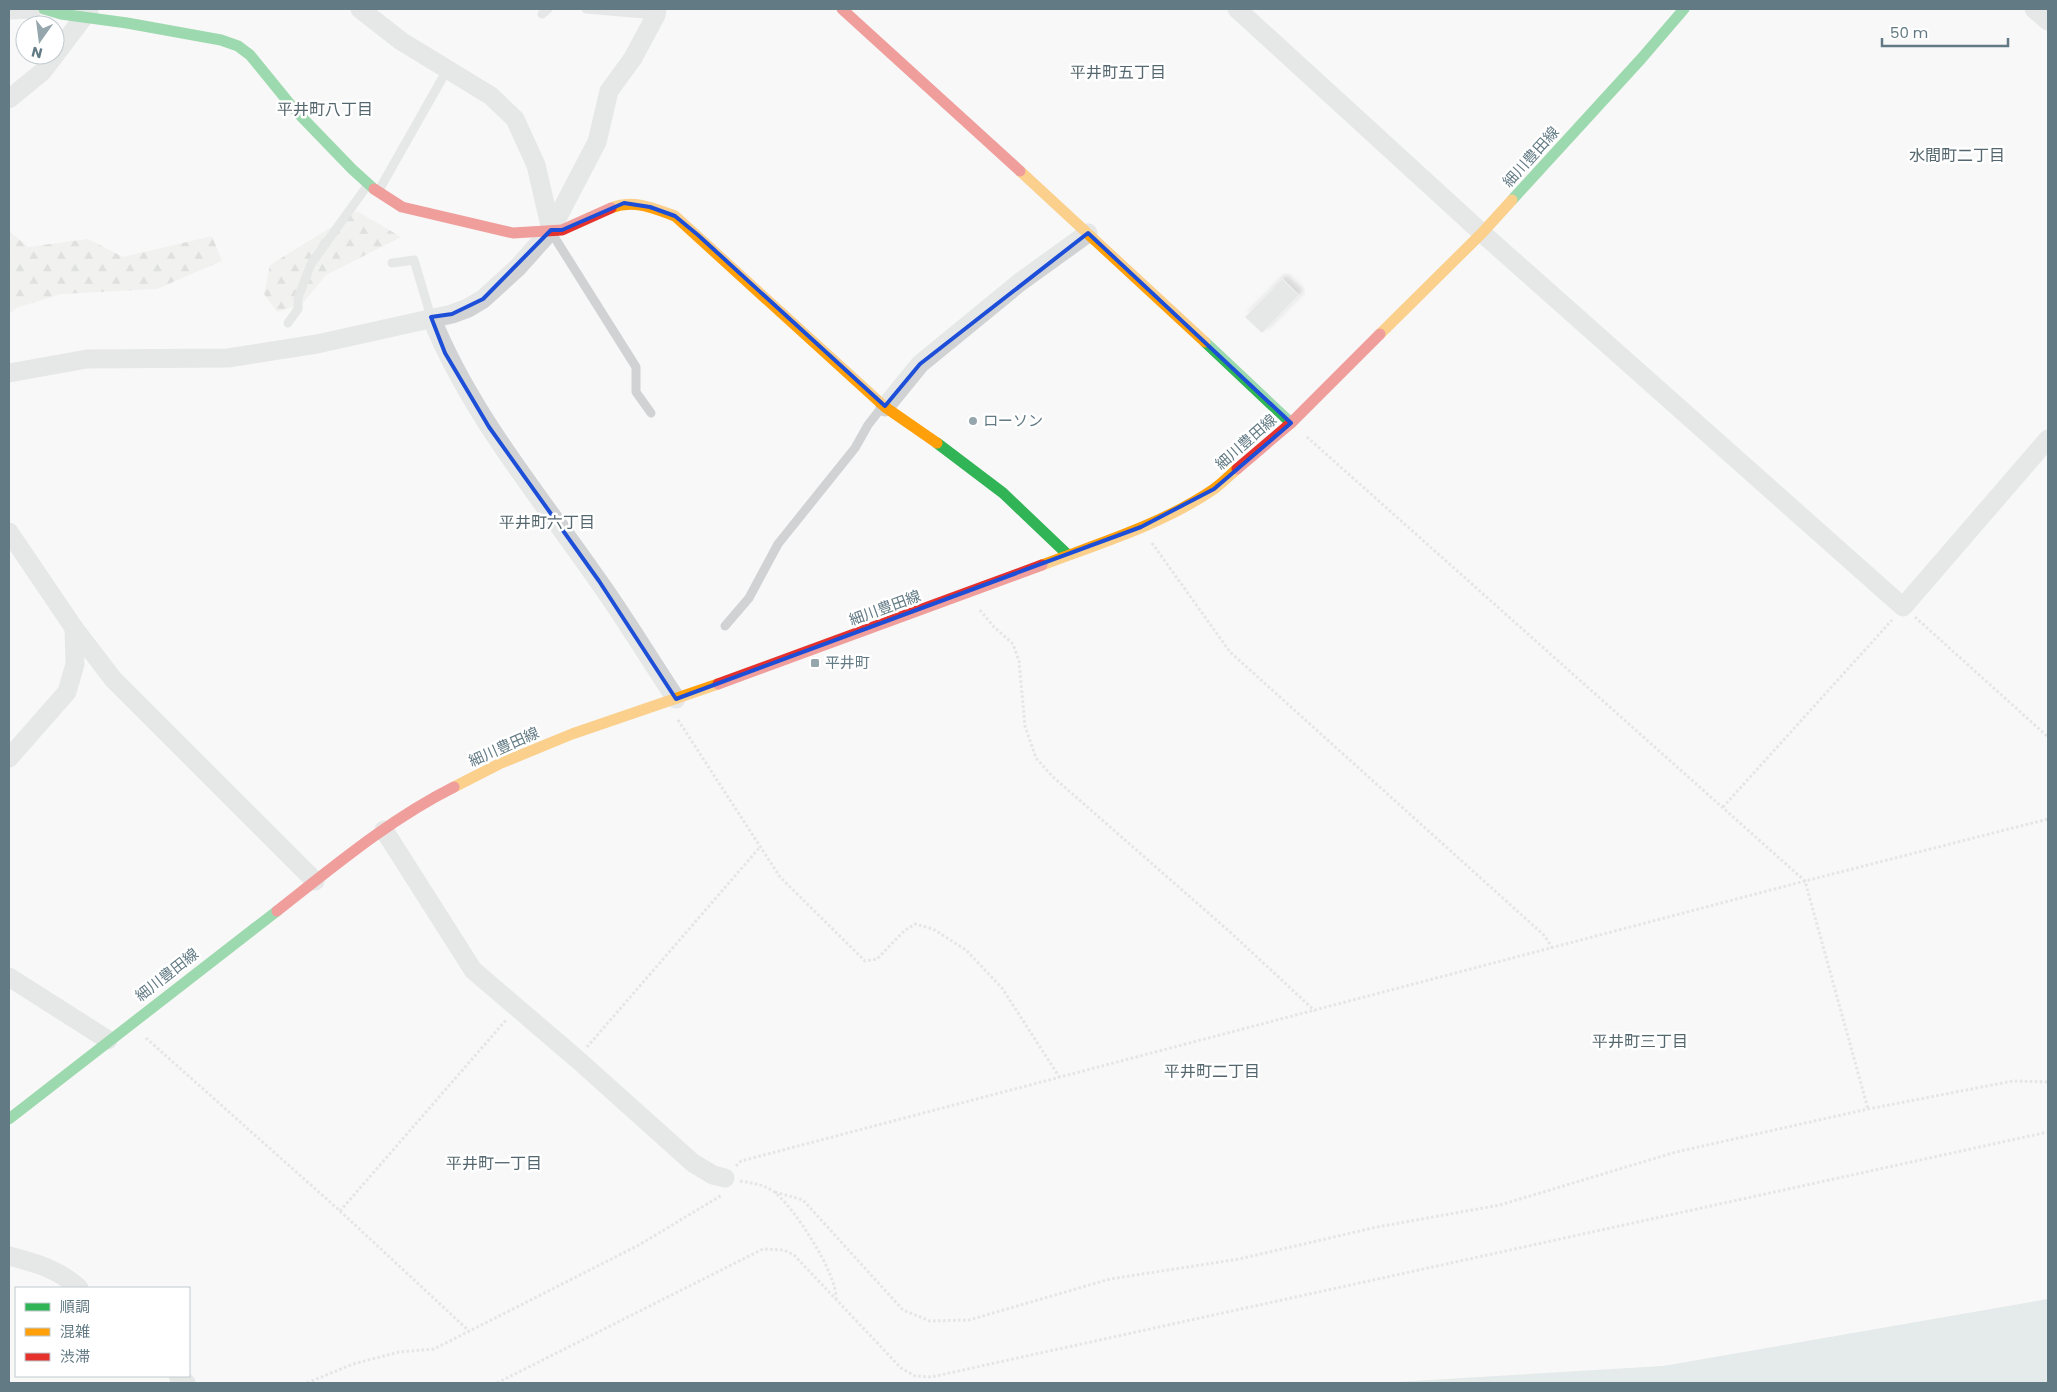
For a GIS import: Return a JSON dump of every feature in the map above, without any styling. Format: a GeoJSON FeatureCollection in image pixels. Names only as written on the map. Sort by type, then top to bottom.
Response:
{"type":"FeatureCollection","features":[{"type":"Feature","properties":{"kind":"main road"},"geometry":{"type":"LineString","coordinates":[[44,9],[87,13],[221,40],[238,46],[250,56],[294,109],[373,188],[402,207],[513,233],[562,230],[588,216],[624,203],[650,207],[675,216],[884,406],[944,448],[1003,493],[1068,554]]}},
{"type":"Feature","properties":{"kind":"main road"},"geometry":{"type":"LineString","coordinates":[[843,9],[1088,233],[1291,423]]}},
{"type":"Feature","properties":{"kind":"main road","name":"細川豊田線"},"geometry":{"type":"LineString","coordinates":[[9,1119],[108,1040],[315,881],[384,830],[438,795],[499,764],[572,734],[671,701],[968,594],[1141,527],[1179,509],[1214,489],[1291,423],[1482,233],[1641,59],[1684,9]]}},
{"type":"Feature","properties":{"kind":"street"},"geometry":{"type":"LineString","coordinates":[[9,10],[33,9]]}},
{"type":"Feature","properties":{"kind":"street"},"geometry":{"type":"LineString","coordinates":[[360,9],[401,41],[491,96],[516,119],[536,165],[545,196],[551,230]]}},
{"type":"Feature","properties":{"kind":"street"},"geometry":{"type":"LineString","coordinates":[[1237,9],[1482,233],[1903,607],[2048,439]]}},
{"type":"Feature","properties":{"kind":"street"},"geometry":{"type":"LineString","coordinates":[[2034,9],[2048,21]]}},
{"type":"Feature","properties":{"kind":"street"},"geometry":{"type":"LineString","coordinates":[[9,373],[87,359],[228,358],[317,344],[431,317],[452,314],[468,308],[483,299],[518,267],[551,230],[597,142],[609,92],[633,58],[657,12]]}},
{"type":"Feature","properties":{"kind":"street"},"geometry":{"type":"LineString","coordinates":[[65,42],[87,13]]}},
{"type":"Feature","properties":{"kind":"street"},"geometry":{"type":"LineString","coordinates":[[9,99],[42,72],[47,65]]}},
{"type":"Feature","properties":{"kind":"street"},"geometry":{"type":"LineString","coordinates":[[884,406],[920,364],[1020,282],[1088,233]]}},
{"type":"Feature","properties":{"kind":"street"},"geometry":{"type":"LineString","coordinates":[[431,317],[445,353],[494,434],[517,470],[599,581],[671,701]]}},
{"type":"Feature","properties":{"kind":"street"},"geometry":{"type":"LineString","coordinates":[[9,532],[74,628],[113,679],[315,881]]}},
{"type":"Feature","properties":{"kind":"street"},"geometry":{"type":"LineString","coordinates":[[9,758],[66,692],[75,664],[74,628]]}},
{"type":"Feature","properties":{"kind":"street"},"geometry":{"type":"LineString","coordinates":[[384,830],[473,970],[577,1058],[693,1163],[713,1175],[724,1178]]}},
{"type":"Feature","properties":{"kind":"street"},"geometry":{"type":"LineString","coordinates":[[9,977],[108,1040]]}},
{"type":"Feature","properties":{"kind":"street"},"geometry":{"type":"LineString","coordinates":[[9,1256],[41,1264],[57,1271],[78,1287]]}},
{"type":"Feature","properties":{"kind":"lane"},"geometry":{"type":"LineString","coordinates":[[586,9],[657,12]]}},
{"type":"Feature","properties":{"kind":"lane"},"geometry":{"type":"LineString","coordinates":[[288,323],[298,309],[298,298],[310,264],[373,188],[447,70]]}},
{"type":"Feature","properties":{"kind":"lane"},"geometry":{"type":"LineString","coordinates":[[551,230],[636,367],[636,392],[651,413]]}},
{"type":"Feature","properties":{"kind":"lane"},"geometry":{"type":"LineString","coordinates":[[392,263],[414,260],[431,317]]}},
{"type":"Feature","properties":{"kind":"lane"},"geometry":{"type":"LineString","coordinates":[[726,626],[749,598],[778,544],[855,448],[868,426],[884,406]]}},
{"type":"Feature","properties":{"kind":"path"},"geometry":{"type":"LineString","coordinates":[[1291,423],[1806,881],[1868,1109]]}},
{"type":"Feature","properties":{"kind":"path"},"geometry":{"type":"LineString","coordinates":[[1141,527],[1230,652],[1545,936],[1552,948]]}},
{"type":"Feature","properties":{"kind":"path"},"geometry":{"type":"LineString","coordinates":[[968,594],[994,627],[1013,644],[1018,661],[1025,726],[1036,758],[1052,776],[1230,932],[1314,1011]]}},
{"type":"Feature","properties":{"kind":"path"},"geometry":{"type":"LineString","coordinates":[[1723,807],[1903,607],[2048,737]]}},
{"type":"Feature","properties":{"kind":"path"},"geometry":{"type":"LineString","coordinates":[[671,701],[780,877],[865,961],[877,959],[904,931],[915,924],[933,929],[966,950],[1002,988],[1060,1078]]}},
{"type":"Feature","properties":{"kind":"path"},"geometry":{"type":"LineString","coordinates":[[307,1383],[353,1364],[399,1352],[434,1348],[639,1245],[704,1208],[722,1195],[724,1178],[742,1161],[2048,819]]}},
{"type":"Feature","properties":{"kind":"path"},"geometry":{"type":"LineString","coordinates":[[577,1058],[760,847]]}},
{"type":"Feature","properties":{"kind":"path"},"geometry":{"type":"LineString","coordinates":[[340,1211],[516,1008]]}},
{"type":"Feature","properties":{"kind":"path"},"geometry":{"type":"LineString","coordinates":[[130,1023],[340,1211],[469,1331]]}},
{"type":"Feature","properties":{"kind":"path"},"geometry":{"type":"LineString","coordinates":[[724,1178],[762,1185],[775,1192],[803,1200],[903,1310],[930,1320],[970,1320],[1110,1279],[1239,1259],[1377,1227],[1500,1205],[1676,1152],[1868,1109],[2013,1081],[2048,1082]]}},
{"type":"Feature","properties":{"kind":"path"},"geometry":{"type":"LineString","coordinates":[[497,1383],[763,1248],[784,1250],[794,1255],[901,1368],[915,1376],[931,1377],[2048,1132]]}},
{"type":"Feature","properties":{"kind":"path"},"geometry":{"type":"LineString","coordinates":[[775,1192],[799,1219],[827,1267],[836,1290],[836,1299]]}},
{"type":"Feature","properties":{"kind":"highlighted area"},"geometry":{"type":"Polygon","coordinates":[[[624,203],[650,207],[675,216],[698,235],[885,406],[920,364],[1088,233],[1291,423],[1214,489],[1141,527],[676,699],[599,581],[489,427],[445,353],[431,317],[452,314],[483,299],[551,230],[562,230],[624,203]]]}},
{"type":"Feature","properties":{"kind":"green space"},"geometry":{"type":"Polygon","coordinates":[[[357,211],[401,237],[326,275],[302,304],[277,312],[264,294],[270,265],[357,211]]]}},
{"type":"Feature","properties":{"kind":"green space"},"geometry":{"type":"Polygon","coordinates":[[[9,231],[28,247],[88,239],[123,257],[212,236],[222,261],[157,289],[61,294],[16,308],[9,314],[9,231]]]}},
{"type":"Feature","properties":{"kind":"shaded area"},"geometry":{"type":"Polygon","coordinates":[[[2048,1299],[2048,1383],[1380,1383],[1663,1366],[2048,1299]]]}},
{"type":"Feature","properties":{"kind":"building"},"geometry":{"type":"Polygon","coordinates":[[[1282,279],[1299,295],[1262,333],[1245,317],[1282,279]]]}},
{"type":"Feature","properties":{"kind":"traffic: fast"},"geometry":{"type":"LineString","coordinates":[[44,9],[61,14],[127,23],[221,40],[238,46],[250,55],[294,109],[374,189]]}},
{"type":"Feature","properties":{"kind":"traffic: fast"},"geometry":{"type":"LineString","coordinates":[[1512,200],[1641,59],[1684,9]]}},
{"type":"Feature","properties":{"kind":"traffic: fast"},"geometry":{"type":"LineString","coordinates":[[1205,342],[1291,423]]}},
{"type":"Feature","properties":{"kind":"traffic: fast"},"geometry":{"type":"LineString","coordinates":[[937,443],[1003,493],[1067,554]]}},
{"type":"Feature","properties":{"kind":"traffic: fast"},"geometry":{"type":"LineString","coordinates":[[9,1119],[277,911]]}},
{"type":"Feature","properties":{"kind":"traffic: slow"},"geometry":{"type":"LineString","coordinates":[[1020,171],[1205,342]]}},
{"type":"Feature","properties":{"kind":"traffic: slow"},"geometry":{"type":"LineString","coordinates":[[1380,334],[1482,233],[1512,200]]}},
{"type":"Feature","properties":{"kind":"traffic: slow"},"geometry":{"type":"LineString","coordinates":[[611,208],[619,205],[636,204],[675,216],[885,407],[937,443]]}},
{"type":"Feature","properties":{"kind":"traffic: slow"},"geometry":{"type":"LineString","coordinates":[[1042,565],[1131,532],[1174,513],[1214,489],[1237,469]]}},
{"type":"Feature","properties":{"kind":"traffic: slow"},"geometry":{"type":"LineString","coordinates":[[454,787],[499,764],[572,734],[718,684]]}},
{"type":"Feature","properties":{"kind":"traffic: jam"},"geometry":{"type":"LineString","coordinates":[[842,9],[1020,171]]}},
{"type":"Feature","properties":{"kind":"traffic: jam"},"geometry":{"type":"LineString","coordinates":[[374,189],[402,207],[513,233],[562,230],[611,208]]}},
{"type":"Feature","properties":{"kind":"traffic: jam"},"geometry":{"type":"LineString","coordinates":[[1237,469],[1291,423],[1380,334]]}},
{"type":"Feature","properties":{"kind":"traffic: jam"},"geometry":{"type":"LineString","coordinates":[[718,684],[1042,565]]}},
{"type":"Feature","properties":{"kind":"traffic: jam"},"geometry":{"type":"LineString","coordinates":[[277,911],[385,829],[454,787]]}},
{"type":"Feature","properties":{"kind":"place","name":"ローソン"},"geometry":{"type":"Point","coordinates":[973,421]}},
{"type":"Feature","properties":{"kind":"place","name":"平井町"},"geometry":{"type":"Point","coordinates":[815,663]}},
{"type":"Feature","properties":{"kind":"district","name":"平井町五丁目"},"geometry":{"type":"Point","coordinates":[1118,72]}},
{"type":"Feature","properties":{"kind":"district","name":"平井町八丁目"},"geometry":{"type":"Point","coordinates":[325,109]}},
{"type":"Feature","properties":{"kind":"district","name":"水間町二丁目"},"geometry":{"type":"Point","coordinates":[1957,155]}},
{"type":"Feature","properties":{"kind":"district","name":"平井町六丁目"},"geometry":{"type":"Point","coordinates":[547,522]}},
{"type":"Feature","properties":{"kind":"district","name":"平井町三丁目"},"geometry":{"type":"Point","coordinates":[1640,1041]}},
{"type":"Feature","properties":{"kind":"district","name":"平井町二丁目"},"geometry":{"type":"Point","coordinates":[1212,1071]}},
{"type":"Feature","properties":{"kind":"district","name":"平井町一丁目"},"geometry":{"type":"Point","coordinates":[494,1163]}}]}
